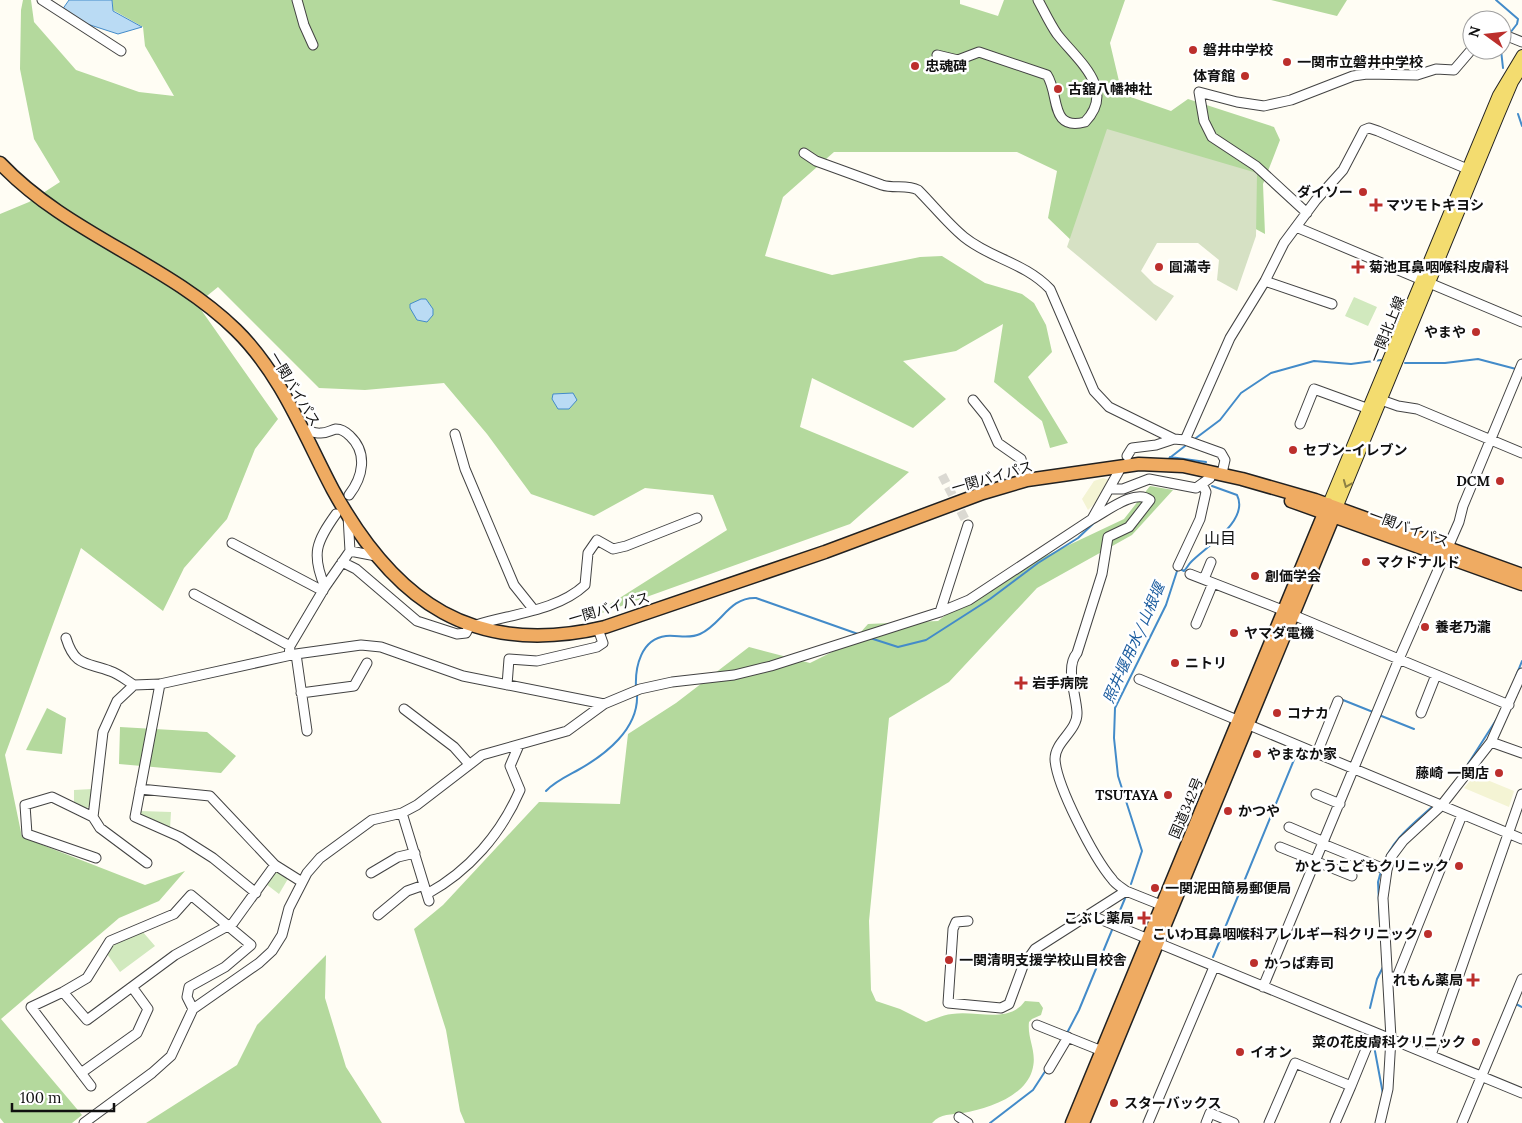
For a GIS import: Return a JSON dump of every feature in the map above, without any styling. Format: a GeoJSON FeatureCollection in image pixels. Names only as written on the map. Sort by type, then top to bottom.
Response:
{"type":"FeatureCollection","features":[{"type":"Feature","properties":{"kind":"highway","name":"一関バイパス"},"geometry":{"type":"LineString","coordinates":[[0,163],[14,179],[47,206],[193,294],[236,330],[270,371],[303,429],[342,514],[376,556],[418,598],[445,615],[472,625],[510,635],[541,637],[575,635],[598,629],[825,552],[983,493],[1027,480],[1139,464],[1182,466],[1211,478],[1331,511],[1445,552],[1522,584]]}},
{"type":"Feature","properties":{"kind":"highway","name":"国道342号"},"geometry":{"type":"LineString","coordinates":[[1072,1123],[1152,940],[1331,511]]}},
{"type":"Feature","properties":{"kind":"highway","name":"一関バイパス"},"geometry":{"type":"LineString","coordinates":[[1445,552],[1522,575]]}},
{"type":"Feature","properties":{"kind":"highway","name":"国道342号"},"geometry":{"type":"LineString","coordinates":[[1082,1123],[1152,940],[1161,905],[1243,723]]}},
{"type":"Feature","properties":{"kind":"main road","name":"一関北上線"},"geometry":{"type":"LineString","coordinates":[[1472,171],[1502,87],[1522,55]]}},
{"type":"Feature","properties":{"kind":"main road","name":"一関北上線"},"geometry":{"type":"LineString","coordinates":[[1331,511],[1369,409],[1472,171],[1513,82],[1522,68]]}},
{"type":"Feature","properties":{"kind":"main road","name":"一関北上線"},"geometry":{"type":"LineString","coordinates":[[1331,511],[1381,400],[1426,281]]}},
{"type":"Feature","properties":{"kind":"street"},"geometry":{"type":"LineString","coordinates":[[42,0],[121,51]]}},
{"type":"Feature","properties":{"kind":"street"},"geometry":{"type":"LineString","coordinates":[[297,0],[304,25],[313,45]]}},
{"type":"Feature","properties":{"kind":"street"},"geometry":{"type":"LineString","coordinates":[[937,55],[958,60],[979,52],[1047,75],[1052,83],[1058,113],[1062,120],[1068,123],[1085,122],[1095,112],[1097,102],[1094,80],[1054,30],[1038,0]]}},
{"type":"Feature","properties":{"kind":"street"},"geometry":{"type":"LineString","coordinates":[[1307,213],[1256,166],[1212,138],[1204,121],[1199,92],[1236,102],[1264,106],[1291,100],[1353,76],[1368,74],[1417,76],[1436,69],[1454,70],[1463,60]]}},
{"type":"Feature","properties":{"kind":"street"},"geometry":{"type":"LineString","coordinates":[[1185,440],[1230,338],[1265,281],[1284,243],[1343,170],[1362,132],[1366,128],[1378,131],[1472,171]]}},
{"type":"Feature","properties":{"kind":"street"},"geometry":{"type":"LineString","coordinates":[[804,153],[816,161],[890,188],[912,187],[918,190],[964,237],[984,250],[1030,271],[1050,289],[1094,391],[1109,407],[1174,439],[1185,440],[1221,453],[1225,460],[1211,478],[1202,510],[1178,566]]}},
{"type":"Feature","properties":{"kind":"street"},"geometry":{"type":"LineString","coordinates":[[1296,227],[1522,322]]}},
{"type":"Feature","properties":{"kind":"street"},"geometry":{"type":"LineString","coordinates":[[1265,281],[1332,304]]}},
{"type":"Feature","properties":{"kind":"street"},"geometry":{"type":"LineString","coordinates":[[1263,986],[1355,769],[1522,364]]}},
{"type":"Feature","properties":{"kind":"street"},"geometry":{"type":"LineString","coordinates":[[1300,424],[1314,389],[1369,409]]}},
{"type":"Feature","properties":{"kind":"street"},"geometry":{"type":"LineString","coordinates":[[973,400],[986,416],[998,443],[1021,459],[1027,480]]}},
{"type":"Feature","properties":{"kind":"street"},"geometry":{"type":"LineString","coordinates":[[1381,400],[1398,406],[1417,409],[1522,453]]}},
{"type":"Feature","properties":{"kind":"street"},"geometry":{"type":"LineString","coordinates":[[303,429],[321,434],[337,429],[347,432],[354,439],[362,453],[361,467],[359,482],[349,495]]}},
{"type":"Feature","properties":{"kind":"street"},"geometry":{"type":"LineString","coordinates":[[455,434],[465,469],[514,585],[534,610]]}},
{"type":"Feature","properties":{"kind":"street"},"geometry":{"type":"LineString","coordinates":[[1127,456],[1132,448],[1156,445],[1174,439]]}},
{"type":"Feature","properties":{"kind":"street"},"geometry":{"type":"LineString","coordinates":[[1092,519],[1110,490],[1114,469]]}},
{"type":"Feature","properties":{"kind":"street"},"geometry":{"type":"LineString","coordinates":[[1110,490],[1123,489],[1139,481],[1149,479],[1196,488],[1211,478]]}},
{"type":"Feature","properties":{"kind":"street"},"geometry":{"type":"LineString","coordinates":[[84,1123],[152,1073],[171,1056],[193,1009],[260,963],[272,951],[282,935],[289,908],[302,882],[320,858],[372,820],[402,813],[417,805],[482,755],[567,731],[604,704],[640,689],[672,682],[734,675],[771,666],[940,612],[983,591],[1092,519],[1135,497],[1146,497],[1150,500],[1129,526],[1108,537],[1102,574],[1077,653],[1072,658],[1071,668],[1077,714],[1071,732],[1059,745],[1055,758],[1067,802],[1112,879],[1126,892],[1161,905]]}},
{"type":"Feature","properties":{"kind":"street"},"geometry":{"type":"LineString","coordinates":[[307,731],[292,652],[324,589],[350,551],[342,514]]}},
{"type":"Feature","properties":{"kind":"street"},"geometry":{"type":"LineString","coordinates":[[324,589],[315,555],[322,538],[342,514]]}},
{"type":"Feature","properties":{"kind":"street"},"geometry":{"type":"LineString","coordinates":[[342,562],[356,569],[417,621],[457,634],[466,633],[472,625],[534,610],[574,595],[585,585],[588,553],[592,545],[598,540],[614,549],[697,518]]}},
{"type":"Feature","properties":{"kind":"street"},"geometry":{"type":"LineString","coordinates":[[940,612],[968,525]]}},
{"type":"Feature","properties":{"kind":"street"},"geometry":{"type":"LineString","coordinates":[[232,543],[324,589]]}},
{"type":"Feature","properties":{"kind":"street"},"geometry":{"type":"LineString","coordinates":[[350,551],[376,556]]}},
{"type":"Feature","properties":{"kind":"street"},"geometry":{"type":"LineString","coordinates":[[1196,624],[1209,581],[1211,562]]}},
{"type":"Feature","properties":{"kind":"street"},"geometry":{"type":"LineString","coordinates":[[1190,574],[1289,613],[1509,705]]}},
{"type":"Feature","properties":{"kind":"street"},"geometry":{"type":"LineString","coordinates":[[194,594],[292,652]]}},
{"type":"Feature","properties":{"kind":"street"},"geometry":{"type":"LineString","coordinates":[[508,685],[509,659],[537,661],[597,647],[603,643],[598,629]]}},
{"type":"Feature","properties":{"kind":"street"},"geometry":{"type":"LineString","coordinates":[[66,638],[70,651],[86,665],[109,670],[134,686],[160,684],[292,652],[361,645],[381,647],[463,676],[604,704]]}},
{"type":"Feature","properties":{"kind":"street"},"geometry":{"type":"LineString","coordinates":[[301,693],[354,686],[366,663]]}},
{"type":"Feature","properties":{"kind":"street"},"geometry":{"type":"LineString","coordinates":[[1380,1123],[1388,1089],[1391,1038],[1383,898],[1391,857],[1402,841],[1441,806],[1491,742],[1522,673]]}},
{"type":"Feature","properties":{"kind":"street"},"geometry":{"type":"LineString","coordinates":[[1421,713],[1436,675]]}},
{"type":"Feature","properties":{"kind":"street"},"geometry":{"type":"LineString","coordinates":[[1139,680],[1522,839]]}},
{"type":"Feature","properties":{"kind":"street"},"geometry":{"type":"LineString","coordinates":[[160,684],[135,816],[180,837],[213,858],[256,893]]}},
{"type":"Feature","properties":{"kind":"street"},"geometry":{"type":"LineString","coordinates":[[92,816],[103,732],[117,701],[134,686]]}},
{"type":"Feature","properties":{"kind":"street"},"geometry":{"type":"LineString","coordinates":[[1316,753],[1338,701]]}},
{"type":"Feature","properties":{"kind":"street"},"geometry":{"type":"LineString","coordinates":[[404,709],[454,747],[469,764]]}},
{"type":"Feature","properties":{"kind":"street"},"geometry":{"type":"LineString","coordinates":[[1491,742],[1522,753]]}},
{"type":"Feature","properties":{"kind":"street"},"geometry":{"type":"LineString","coordinates":[[378,915],[407,891],[427,893],[457,875],[498,832],[520,790],[510,766],[519,745]]}},
{"type":"Feature","properties":{"kind":"street"},"geometry":{"type":"LineString","coordinates":[[140,789],[210,796],[275,865],[302,882]]}},
{"type":"Feature","properties":{"kind":"street"},"geometry":{"type":"LineString","coordinates":[[1316,794],[1340,804]]}},
{"type":"Feature","properties":{"kind":"street"},"geometry":{"type":"LineString","coordinates":[[1431,1055],[1522,794]]}},
{"type":"Feature","properties":{"kind":"street"},"geometry":{"type":"LineString","coordinates":[[96,858],[27,834],[25,805],[52,797],[92,816],[100,828],[147,863]]}},
{"type":"Feature","properties":{"kind":"street"},"geometry":{"type":"LineString","coordinates":[[402,813],[427,893]]}},
{"type":"Feature","properties":{"kind":"street"},"geometry":{"type":"LineString","coordinates":[[1389,977],[1396,977],[1462,815]]}},
{"type":"Feature","properties":{"kind":"street"},"geometry":{"type":"LineString","coordinates":[[1289,827],[1387,870]]}},
{"type":"Feature","properties":{"kind":"street"},"geometry":{"type":"LineString","coordinates":[[1280,847],[1352,876]]}},
{"type":"Feature","properties":{"kind":"street"},"geometry":{"type":"LineString","coordinates":[[371,873],[398,857],[415,853]]}},
{"type":"Feature","properties":{"kind":"street"},"geometry":{"type":"LineString","coordinates":[[63,992],[87,1020],[175,955],[233,923],[275,865]]}},
{"type":"Feature","properties":{"kind":"street"},"geometry":{"type":"LineString","coordinates":[[968,921],[956,922],[953,929],[948,1003],[1001,1008],[1009,1004],[1023,966],[1035,949],[1126,892]]}},
{"type":"Feature","properties":{"kind":"street"},"geometry":{"type":"LineString","coordinates":[[91,1086],[31,1007],[87,978],[110,941],[174,914],[191,896],[251,945],[224,967],[189,987],[188,1001],[193,1009]]}},
{"type":"Feature","properties":{"kind":"street"},"geometry":{"type":"LineString","coordinates":[[1090,915],[1522,1093]]}},
{"type":"Feature","properties":{"kind":"street"},"geometry":{"type":"LineString","coordinates":[[1148,1123],[1214,967]]}},
{"type":"Feature","properties":{"kind":"street"},"geometry":{"type":"LineString","coordinates":[[1462,1123],[1522,979]]}},
{"type":"Feature","properties":{"kind":"street"},"geometry":{"type":"LineString","coordinates":[[81,1073],[137,1033],[148,1009],[132,986]]}},
{"type":"Feature","properties":{"kind":"street"},"geometry":{"type":"LineString","coordinates":[[1038,1025],[1102,1051]]}},
{"type":"Feature","properties":{"kind":"street"},"geometry":{"type":"LineString","coordinates":[[1335,1123],[1373,1032]]}},
{"type":"Feature","properties":{"kind":"street"},"geometry":{"type":"LineString","coordinates":[[1049,1069],[1068,1037]]}},
{"type":"Feature","properties":{"kind":"street"},"geometry":{"type":"LineString","coordinates":[[1269,1123],[1294,1064],[1351,1086]]}},
{"type":"Feature","properties":{"kind":"street"},"geometry":{"type":"LineString","coordinates":[[1206,1123],[1210,1113],[1234,1123]]}},
{"type":"Feature","properties":{"kind":"street"},"geometry":{"type":"LineString","coordinates":[[959,1117],[968,1123]]}},
{"type":"Feature","properties":{"kind":"green space"},"geometry":{"type":"Polygon","coordinates":[[[23,0],[31,0],[34,22],[76,70],[139,92],[174,96],[145,46],[143,27],[113,10],[112,0],[960,0],[960,4],[998,16],[1004,0],[1125,0],[1110,43],[1122,94],[1171,111],[1188,99],[1274,127],[1280,140],[1263,184],[1265,234],[1215,207],[1158,230],[1129,296],[1048,218],[1057,171],[1017,152],[834,152],[783,197],[765,256],[832,275],[920,257],[942,256],[985,283],[1022,294],[1034,303],[1046,325],[1052,352],[1028,377],[1068,443],[1050,448],[1042,421],[994,382],[1003,324],[956,351],[903,361],[946,399],[913,428],[812,378],[800,427],[909,472],[850,524],[588,618],[727,530],[713,495],[645,488],[594,516],[531,494],[487,434],[444,383],[365,390],[319,388],[218,287],[197,304],[278,419],[255,449],[227,519],[184,568],[163,611],[81,548],[5,755],[22,837],[145,885],[185,871],[159,901],[119,918],[1,1019],[82,1115],[72,1123],[4,1123],[0,1118],[0,214],[29,202],[60,182],[34,139],[20,69],[21,10],[23,0]]]}},
{"type":"Feature","properties":{"kind":"green space"},"geometry":{"type":"Polygon","coordinates":[[[1271,0],[1347,0],[1337,16],[1271,0]]]}},
{"type":"Feature","properties":{"kind":"green space"},"geometry":{"type":"Polygon","coordinates":[[[1107,129],[1257,173],[1256,236],[1237,291],[1217,280],[1219,260],[1198,243],[1157,243],[1141,271],[1154,284],[1174,296],[1156,321],[1067,247],[1107,129]]]}},
{"type":"Feature","properties":{"kind":"green space"},"geometry":{"type":"Polygon","coordinates":[[[1354,297],[1377,307],[1368,326],[1345,316],[1354,297]]]}},
{"type":"Feature","properties":{"kind":"green space"},"geometry":{"type":"Polygon","coordinates":[[[1103,478],[1110,480],[1098,500],[1088,510],[1082,499],[1094,481],[1103,478]]]}},
{"type":"Feature","properties":{"kind":"green space"},"geometry":{"type":"Polygon","coordinates":[[[1150,486],[1173,490],[1132,535],[1037,588],[949,682],[889,718],[869,921],[871,990],[876,1001],[900,1009],[926,1022],[942,1016],[961,1013],[1001,1014],[1018,1008],[1025,1001],[1039,1002],[1043,1008],[1041,1015],[1029,1022],[1029,1035],[1034,1064],[1028,1080],[1021,1088],[1013,1095],[993,1105],[973,1111],[943,1116],[932,1123],[465,1123],[460,1111],[446,1030],[414,929],[443,905],[539,802],[620,804],[628,734],[676,703],[749,647],[810,663],[852,642],[868,624],[938,621],[984,585],[1124,519],[1150,486]]]}},
{"type":"Feature","properties":{"kind":"green space"},"geometry":{"type":"Polygon","coordinates":[[[47,708],[66,718],[62,754],[26,750],[47,708]]]}},
{"type":"Feature","properties":{"kind":"green space"},"geometry":{"type":"Polygon","coordinates":[[[120,727],[207,732],[236,756],[221,773],[119,764],[120,727]]]}},
{"type":"Feature","properties":{"kind":"green space"},"geometry":{"type":"Polygon","coordinates":[[[1475,775],[1514,791],[1509,807],[1464,788],[1475,775]]]}},
{"type":"Feature","properties":{"kind":"green space"},"geometry":{"type":"Polygon","coordinates":[[[92,789],[91,806],[85,809],[74,803],[74,790],[92,789]]]}},
{"type":"Feature","properties":{"kind":"green space"},"geometry":{"type":"Polygon","coordinates":[[[140,811],[171,812],[170,829],[139,815],[140,811]]]}},
{"type":"Feature","properties":{"kind":"green space"},"geometry":{"type":"Polygon","coordinates":[[[277,869],[289,877],[279,894],[266,884],[277,869]]]}},
{"type":"Feature","properties":{"kind":"green space"},"geometry":{"type":"Polygon","coordinates":[[[142,931],[155,946],[120,972],[107,954],[112,943],[142,931]]]}},
{"type":"Feature","properties":{"kind":"green space"},"geometry":{"type":"Polygon","coordinates":[[[326,955],[325,998],[346,1067],[382,1123],[146,1123],[237,1065],[257,1025],[326,955]]]}},
{"type":"Feature","properties":{"kind":"water"},"geometry":{"type":"Polygon","coordinates":[[[69,0],[112,0],[113,11],[142,27],[118,34],[81,22],[62,10],[69,0]]]}},
{"type":"Feature","properties":{"kind":"water"},"geometry":{"type":"Polygon","coordinates":[[[426,299],[433,309],[433,315],[427,322],[417,320],[410,308],[410,304],[426,299]]]}},
{"type":"Feature","properties":{"kind":"water"},"geometry":{"type":"Polygon","coordinates":[[[573,393],[577,400],[569,409],[558,409],[552,399],[553,394],[573,393]]]}},
{"type":"Feature","properties":{"kind":"waterway"},"geometry":{"type":"LineString","coordinates":[[1496,0],[1508,10]]}},
{"type":"Feature","properties":{"kind":"waterway"},"geometry":{"type":"LineString","coordinates":[[1512,14],[1518,19],[1512,30]]}},
{"type":"Feature","properties":{"kind":"waterway"},"geometry":{"type":"LineString","coordinates":[[1502,60],[1503,68]]}},
{"type":"Feature","properties":{"kind":"waterway"},"geometry":{"type":"LineString","coordinates":[[1518,114],[1522,126]]}},
{"type":"Feature","properties":{"kind":"waterway"},"geometry":{"type":"LineString","coordinates":[[1405,363],[1445,363],[1478,359],[1516,369]]}},
{"type":"Feature","properties":{"kind":"waterway"},"geometry":{"type":"LineString","coordinates":[[1196,438],[1220,420],[1241,393],[1271,373],[1314,361],[1351,364],[1381,360]]}},
{"type":"Feature","properties":{"kind":"waterway"},"geometry":{"type":"LineString","coordinates":[[1167,460],[1185,446]]}},
{"type":"Feature","properties":{"kind":"waterway","name":"照井堰用水/山根堰"},"geometry":{"type":"LineString","coordinates":[[1170,457],[1206,462]]}},
{"type":"Feature","properties":{"kind":"waterway","name":"照井堰用水/山根堰"},"geometry":{"type":"LineString","coordinates":[[1131,884],[1142,851],[1118,776],[1114,738],[1115,708],[1166,605],[1178,568],[1184,571],[1191,562],[1224,533],[1232,524],[1237,514],[1239,505],[1237,495],[1212,486]]}},
{"type":"Feature","properties":{"kind":"waterway"},"geometry":{"type":"LineString","coordinates":[[870,638],[898,647],[926,640],[990,599],[1038,563],[1078,538],[1095,522]]}},
{"type":"Feature","properties":{"kind":"waterway"},"geometry":{"type":"LineString","coordinates":[[636,687],[638,663],[645,648],[651,642],[666,636],[688,637],[700,634],[708,630],[732,606],[747,599],[756,598],[858,634]]}},
{"type":"Feature","properties":{"kind":"waterway"},"geometry":{"type":"LineString","coordinates":[[1516,676],[1522,661]]}},
{"type":"Feature","properties":{"kind":"waterway"},"geometry":{"type":"LineString","coordinates":[[546,791],[557,782],[599,757],[618,740],[632,719],[636,707],[637,694]]}},
{"type":"Feature","properties":{"kind":"waterway"},"geometry":{"type":"LineString","coordinates":[[1343,700],[1373,712]]}},
{"type":"Feature","properties":{"kind":"waterway"},"geometry":{"type":"LineString","coordinates":[[1379,715],[1414,729]]}},
{"type":"Feature","properties":{"kind":"waterway"},"geometry":{"type":"LineString","coordinates":[[1468,764],[1498,717]]}},
{"type":"Feature","properties":{"kind":"waterway"},"geometry":{"type":"LineString","coordinates":[[1213,957],[1298,750]]}},
{"type":"Feature","properties":{"kind":"waterway"},"geometry":{"type":"LineString","coordinates":[[1383,866],[1397,840],[1433,806]]}},
{"type":"Feature","properties":{"kind":"waterway"},"geometry":{"type":"LineString","coordinates":[[1380,923],[1378,882],[1381,871]]}},
{"type":"Feature","properties":{"kind":"waterway","name":"照井堰用水/山根堰"},"geometry":{"type":"LineString","coordinates":[[1116,920],[1126,896]]}},
{"type":"Feature","properties":{"kind":"waterway","name":"照井堰用水/山根堰"},"geometry":{"type":"LineString","coordinates":[[1067,1033],[1079,1010],[1112,930]]}},
{"type":"Feature","properties":{"kind":"waterway"},"geometry":{"type":"LineString","coordinates":[[1370,1008],[1377,979],[1383,967]]}},
{"type":"Feature","properties":{"kind":"waterway"},"geometry":{"type":"LineString","coordinates":[[1516,1004],[1522,1007]]}},
{"type":"Feature","properties":{"kind":"waterway"},"geometry":{"type":"LineString","coordinates":[[1374,1046],[1383,1094]]}},
{"type":"Feature","properties":{"kind":"waterway","name":"照井堰用水/山根堰"},"geometry":{"type":"LineString","coordinates":[[990,1123],[1033,1090],[1046,1070]]}},
{"type":"Feature","properties":{"kind":"tunnel"},"geometry":{"type":"LineString","coordinates":[[942,475],[968,525]]}},
{"type":"Feature","properties":{"kind":"place","name":"磐井中学校"},"geometry":{"type":"Point","coordinates":[1193,50]}},
{"type":"Feature","properties":{"kind":"place","name":"一関市立磐井中学校"},"geometry":{"type":"Point","coordinates":[1287,62]}},
{"type":"Feature","properties":{"kind":"place","name":"忠魂碑"},"geometry":{"type":"Point","coordinates":[915,66]}},
{"type":"Feature","properties":{"kind":"place","name":"体育館"},"geometry":{"type":"Point","coordinates":[1245,76]}},
{"type":"Feature","properties":{"kind":"place","name":"古舘八幡神社"},"geometry":{"type":"Point","coordinates":[1058,89]}},
{"type":"Feature","properties":{"kind":"place","name":"ダイソー"},"geometry":{"type":"Point","coordinates":[1363,192]}},
{"type":"Feature","properties":{"kind":"place","name":"マツモトキヨシ"},"geometry":{"type":"Point","coordinates":[1376,205]}},
{"type":"Feature","properties":{"kind":"place","name":"圓滿寺"},"geometry":{"type":"Point","coordinates":[1159,267]}},
{"type":"Feature","properties":{"kind":"place","name":"菊池耳鼻咽喉科皮膚科"},"geometry":{"type":"Point","coordinates":[1358,267]}},
{"type":"Feature","properties":{"kind":"place","name":"やまや"},"geometry":{"type":"Point","coordinates":[1476,332]}},
{"type":"Feature","properties":{"kind":"place","name":"セブン-イレブン"},"geometry":{"type":"Point","coordinates":[1293,450]}},
{"type":"Feature","properties":{"kind":"place","name":"DCM"},"geometry":{"type":"Point","coordinates":[1500,481]}},
{"type":"Feature","properties":{"kind":"place","name":"マクドナルド"},"geometry":{"type":"Point","coordinates":[1366,562]}},
{"type":"Feature","properties":{"kind":"place","name":"創価学会"},"geometry":{"type":"Point","coordinates":[1255,576]}},
{"type":"Feature","properties":{"kind":"place","name":"養老乃瀧"},"geometry":{"type":"Point","coordinates":[1425,627]}},
{"type":"Feature","properties":{"kind":"place","name":"ヤマダ電機"},"geometry":{"type":"Point","coordinates":[1234,633]}},
{"type":"Feature","properties":{"kind":"place","name":"ニトリ"},"geometry":{"type":"Point","coordinates":[1175,663]}},
{"type":"Feature","properties":{"kind":"place","name":"岩手病院"},"geometry":{"type":"Point","coordinates":[1021,683]}},
{"type":"Feature","properties":{"kind":"place","name":"コナカ"},"geometry":{"type":"Point","coordinates":[1277,713]}},
{"type":"Feature","properties":{"kind":"place","name":"やまなか家"},"geometry":{"type":"Point","coordinates":[1257,754]}},
{"type":"Feature","properties":{"kind":"place","name":"藤崎 一関店"},"geometry":{"type":"Point","coordinates":[1499,773]}},
{"type":"Feature","properties":{"kind":"place","name":"TSUTAYA"},"geometry":{"type":"Point","coordinates":[1168,795]}},
{"type":"Feature","properties":{"kind":"place","name":"かつや"},"geometry":{"type":"Point","coordinates":[1228,811]}},
{"type":"Feature","properties":{"kind":"place","name":"かとうこどもクリニック"},"geometry":{"type":"Point","coordinates":[1459,866]}},
{"type":"Feature","properties":{"kind":"place","name":"一関泥田簡易郵便局"},"geometry":{"type":"Point","coordinates":[1155,888]}},
{"type":"Feature","properties":{"kind":"place","name":"こぶし薬局"},"geometry":{"type":"Point","coordinates":[1144,918]}},
{"type":"Feature","properties":{"kind":"place","name":"こいわ耳鼻咽喉科アレルギー科クリニック"},"geometry":{"type":"Point","coordinates":[1428,934]}},
{"type":"Feature","properties":{"kind":"place","name":"一関清明支援学校山目校舎"},"geometry":{"type":"Point","coordinates":[949,960]}},
{"type":"Feature","properties":{"kind":"place","name":"かっぱ寿司"},"geometry":{"type":"Point","coordinates":[1254,963]}},
{"type":"Feature","properties":{"kind":"place","name":"れもん薬局"},"geometry":{"type":"Point","coordinates":[1473,980]}},
{"type":"Feature","properties":{"kind":"place","name":"菜の花皮膚科クリニック"},"geometry":{"type":"Point","coordinates":[1476,1042]}},
{"type":"Feature","properties":{"kind":"place","name":"イオン"},"geometry":{"type":"Point","coordinates":[1240,1052]}},
{"type":"Feature","properties":{"kind":"place","name":"スターバックス"},"geometry":{"type":"Point","coordinates":[1114,1103]}},
{"type":"Feature","properties":{"kind":"district","name":"山目"},"geometry":{"type":"Point","coordinates":[1220,538]}}]}
